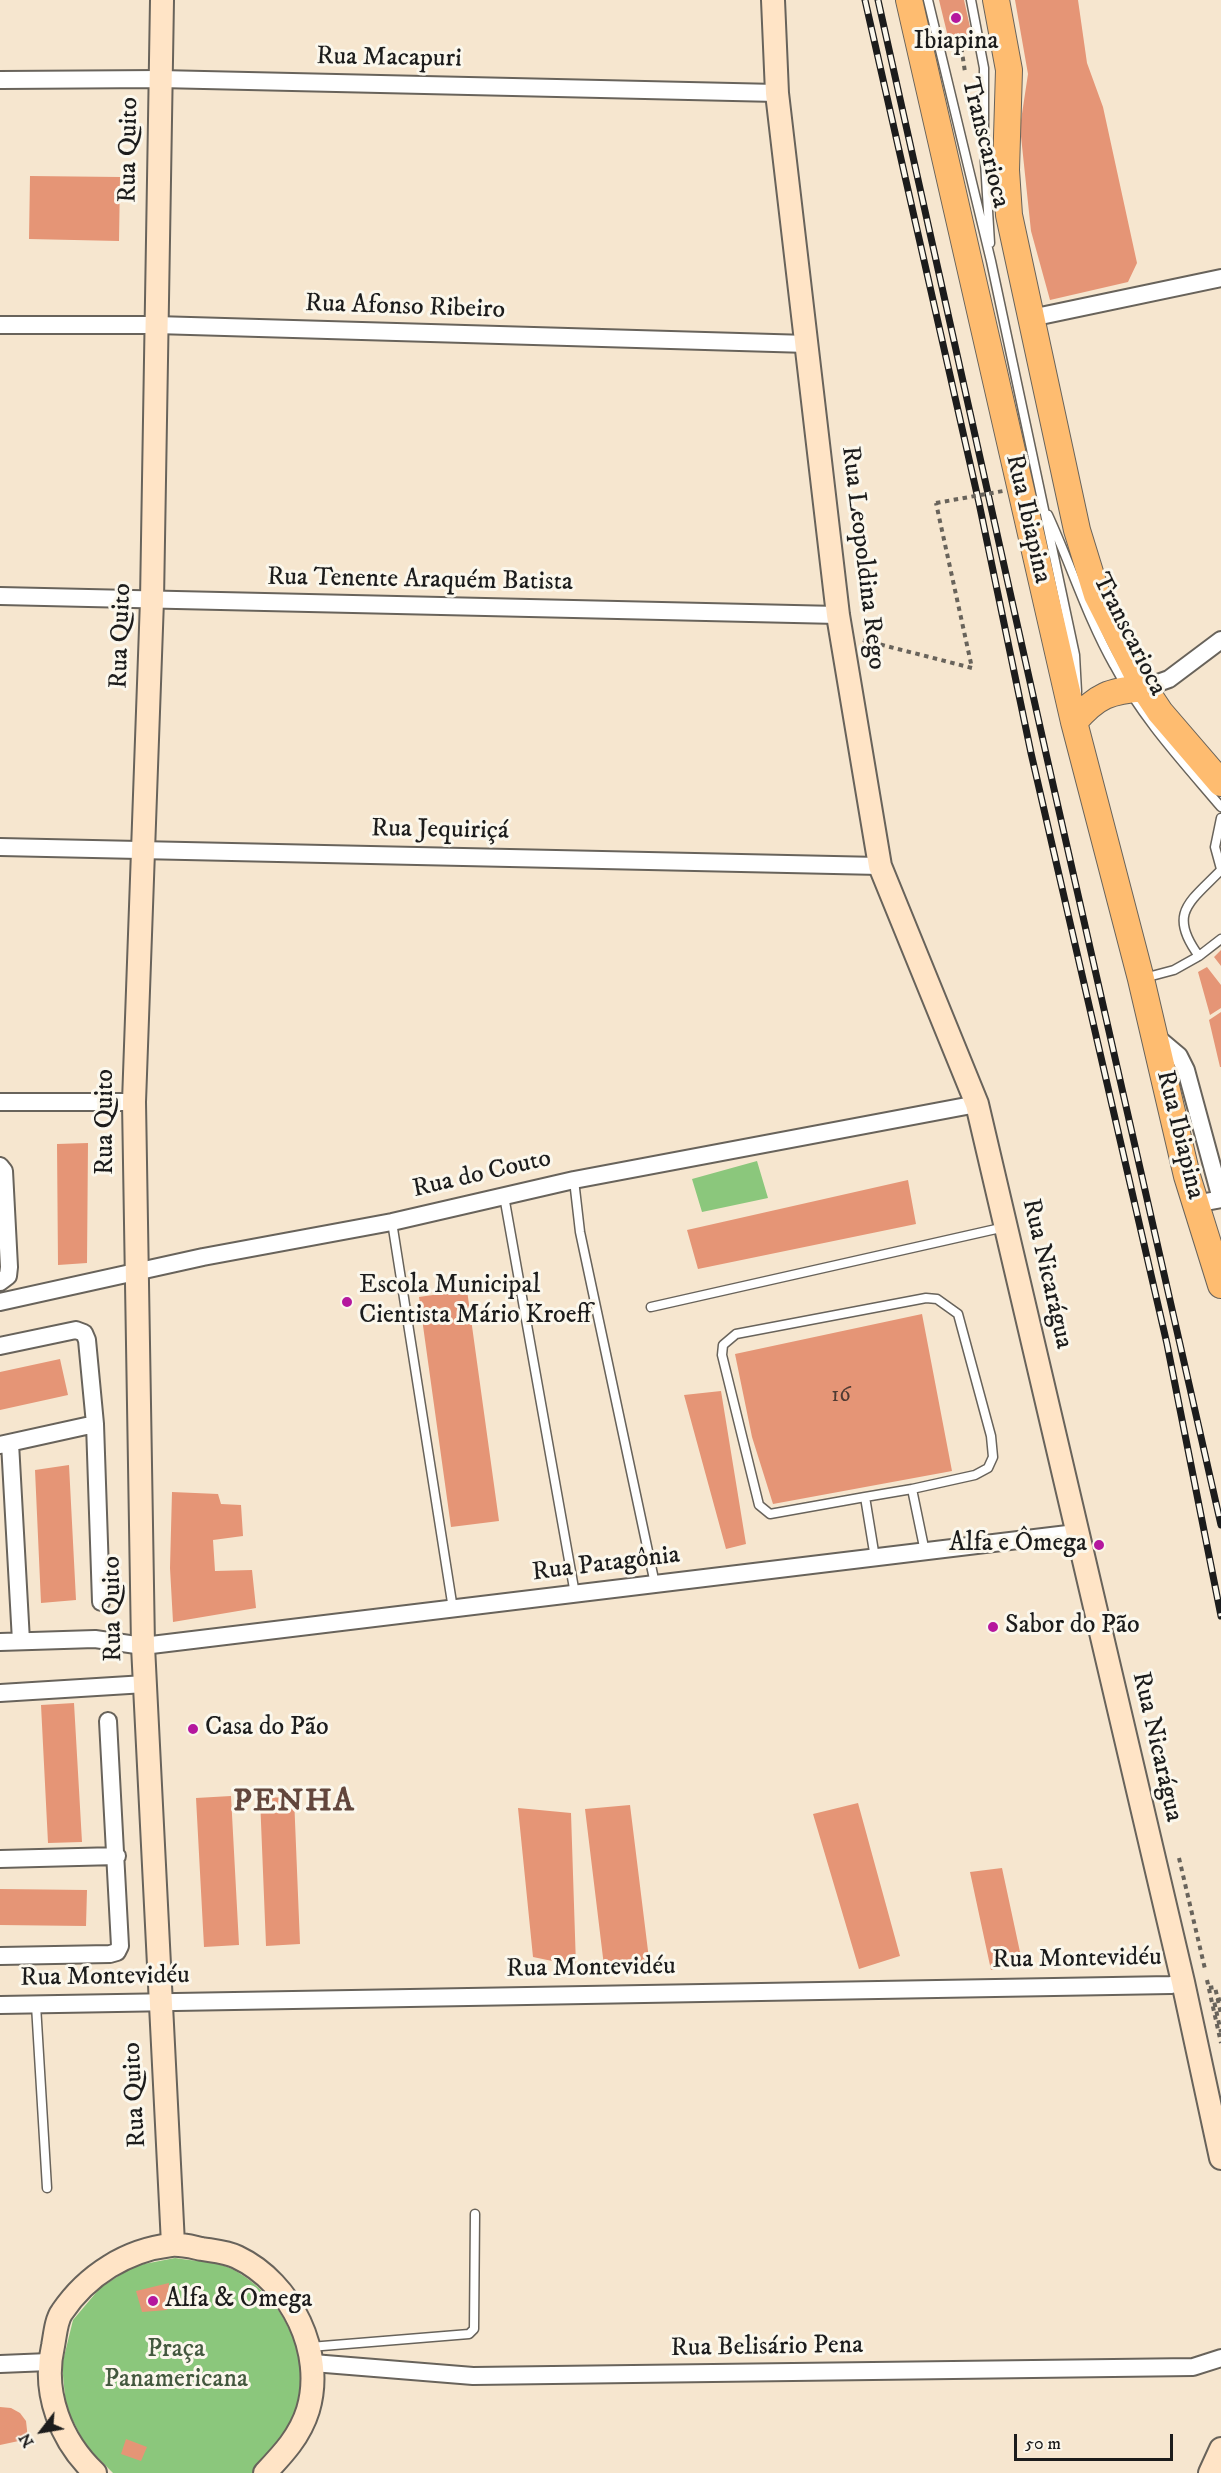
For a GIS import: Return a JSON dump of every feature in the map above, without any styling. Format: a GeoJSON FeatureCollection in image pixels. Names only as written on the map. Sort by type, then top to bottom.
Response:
{"type":"FeatureCollection","features":[{"type":"Feature","properties":{"kind":"main road","name":"Rua Ibiapina"},"geometry":{"type":"LineString","coordinates":[[909,0],[1074,722],[1141,979],[1195,1204],[1217,1261]]}},
{"type":"Feature","properties":{"kind":"main road","name":"Rua Ibiapina"},"geometry":{"type":"LineString","coordinates":[[996,0],[1009,70],[1006,170],[1008,207],[1077,531],[1097,595],[1136,689],[1160,712],[1221,783]]}},
{"type":"Feature","properties":{"kind":"main road"},"geometry":{"type":"LineString","coordinates":[[1074,722],[1099,697],[1114,691],[1136,689]]}},
{"type":"Feature","properties":{"kind":"street","name":"Rua Quito"},"geometry":{"type":"LineString","coordinates":[[162,0],[152,600],[134,1102],[143,1647],[159,2002],[173,2244]]}},
{"type":"Feature","properties":{"kind":"street","name":"Rua Leopoldina Rego"},"geometry":{"type":"LineString","coordinates":[[773,0],[777,93],[838,615],[880,866],[977,1104]]}},
{"type":"Feature","properties":{"kind":"street","name":"Rua Macapuri"},"geometry":{"type":"LineString","coordinates":[[0,80],[160,79],[777,93]]}},
{"type":"Feature","properties":{"kind":"street"},"geometry":{"type":"LineString","coordinates":[[1031,318],[1221,278]]}},
{"type":"Feature","properties":{"kind":"street","name":"Rua Afonso Ribeiro"},"geometry":{"type":"LineString","coordinates":[[0,325],[156,326],[808,344]]}},
{"type":"Feature","properties":{"kind":"street","name":"Rua Tenente Araquém Batista"},"geometry":{"type":"LineString","coordinates":[[0,596],[838,615]]}},
{"type":"Feature","properties":{"kind":"street"},"geometry":{"type":"LineString","coordinates":[[1136,689],[1170,679],[1221,640]]}},
{"type":"Feature","properties":{"kind":"street","name":"Rua Jequiriçá"},"geometry":{"type":"LineString","coordinates":[[0,847],[880,866]]}},
{"type":"Feature","properties":{"kind":"street","name":"Rua Ibiapina"},"geometry":{"type":"LineString","coordinates":[[1154,1035],[1179,1056],[1186,1070],[1221,1199]]}},
{"type":"Feature","properties":{"kind":"street"},"geometry":{"type":"LineString","coordinates":[[0,1102],[134,1102]]}},
{"type":"Feature","properties":{"kind":"street","name":"Rua do Couto"},"geometry":{"type":"LineString","coordinates":[[0,1302],[135,1271],[392,1222],[574,1180],[977,1104]]}},
{"type":"Feature","properties":{"kind":"street","name":"Rua Nicarágua"},"geometry":{"type":"LineString","coordinates":[[977,1104],[1221,2158]]}},
{"type":"Feature","properties":{"kind":"street"},"geometry":{"type":"LineString","coordinates":[[0,1166],[4,1172],[9,1267],[8,1276],[0,1282]]}},
{"type":"Feature","properties":{"kind":"street"},"geometry":{"type":"LineString","coordinates":[[1195,1204],[1221,1199]]}},
{"type":"Feature","properties":{"kind":"street"},"geometry":{"type":"LineString","coordinates":[[0,1346],[76,1330],[84,1333],[87,1340],[95,1424],[101,1602]]}},
{"type":"Feature","properties":{"kind":"street"},"geometry":{"type":"LineString","coordinates":[[21,1641],[5,1444],[95,1424]]}},
{"type":"Feature","properties":{"kind":"street","name":"Rua Patagônia"},"geometry":{"type":"LineString","coordinates":[[0,1642],[95,1639],[143,1647],[1076,1533]]}},
{"type":"Feature","properties":{"kind":"street"},"geometry":{"type":"LineString","coordinates":[[0,1693],[145,1684]]}},
{"type":"Feature","properties":{"kind":"street"},"geometry":{"type":"LineString","coordinates":[[0,1956],[117,1952],[120,1946],[108,1721]]}},
{"type":"Feature","properties":{"kind":"street"},"geometry":{"type":"LineString","coordinates":[[0,1859],[117,1856]]}},
{"type":"Feature","properties":{"kind":"street","name":"Rua Montevidéu"},"geometry":{"type":"LineString","coordinates":[[0,2005],[1182,1982]]}},
{"type":"Feature","properties":{"kind":"street"},"geometry":{"type":"LineString","coordinates":[[95,2473],[72,2447],[53,2408],[49,2362],[61,2313],[90,2279],[128,2254],[173,2244],[219,2252],[238,2258],[271,2282],[292,2308],[311,2355],[308,2410],[301,2428],[288,2449],[265,2473]]}},
{"type":"Feature","properties":{"kind":"street","name":"Rua Belisário Pena"},"geometry":{"type":"LineString","coordinates":[[311,2355],[473,2376],[1193,2367],[1221,2358]]}},
{"type":"Feature","properties":{"kind":"street"},"geometry":{"type":"LineString","coordinates":[[0,2364],[49,2362]]}},
{"type":"Feature","properties":{"kind":"street"},"geometry":{"type":"LineString","coordinates":[[1210,2473],[1221,2449]]}},
{"type":"Feature","properties":{"kind":"lane","name":"Transcarioca"},"geometry":{"type":"LineString","coordinates":[[928,0],[991,261],[1078,673],[1074,722]]}},
{"type":"Feature","properties":{"kind":"lane","name":"Transcarioca"},"geometry":{"type":"LineString","coordinates":[[971,0],[984,68],[984,146],[991,261]]}},
{"type":"Feature","properties":{"kind":"lane","name":"Transcarioca"},"geometry":{"type":"LineString","coordinates":[[1041,498],[1086,608],[1136,689],[1149,721],[1221,807]]}},
{"type":"Feature","properties":{"kind":"lane"},"geometry":{"type":"LineString","coordinates":[[1199,956],[1185,932],[1182,920],[1184,911],[1195,896],[1221,869],[1217,862],[1215,847],[1221,818]]}},
{"type":"Feature","properties":{"kind":"lane"},"geometry":{"type":"LineString","coordinates":[[1141,979],[1174,970],[1199,956],[1221,939]]}},
{"type":"Feature","properties":{"kind":"lane"},"geometry":{"type":"LineString","coordinates":[[574,1180],[580,1232],[655,1584]]}},
{"type":"Feature","properties":{"kind":"lane"},"geometry":{"type":"LineString","coordinates":[[504,1196],[575,1594]]}},
{"type":"Feature","properties":{"kind":"lane"},"geometry":{"type":"LineString","coordinates":[[392,1222],[453,1609]]}},
{"type":"Feature","properties":{"kind":"lane"},"geometry":{"type":"LineString","coordinates":[[651,1307],[1006,1227]]}},
{"type":"Feature","properties":{"kind":"lane"},"geometry":{"type":"LineString","coordinates":[[926,1298],[937,1299],[948,1305],[958,1314],[991,1436],[993,1457],[988,1468],[975,1475],[912,1489],[770,1514],[763,1510],[759,1504],[722,1355],[723,1345],[736,1334],[926,1298]]}},
{"type":"Feature","properties":{"kind":"lane"},"geometry":{"type":"LineString","coordinates":[[912,1489],[925,1552]]}},
{"type":"Feature","properties":{"kind":"lane"},"geometry":{"type":"LineString","coordinates":[[864,1497],[875,1558]]}},
{"type":"Feature","properties":{"kind":"lane"},"geometry":{"type":"LineString","coordinates":[[36,2005],[46,2188]]}},
{"type":"Feature","properties":{"kind":"lane"},"geometry":{"type":"LineString","coordinates":[[311,2355],[469,2334],[474,2329],[475,2214]]}},
{"type":"Feature","properties":{"kind":"path"},"geometry":{"type":"LineString","coordinates":[[960,39],[965,72]]}},
{"type":"Feature","properties":{"kind":"path"},"geometry":{"type":"LineString","coordinates":[[842,640],[862,639],[972,668],[936,502],[1003,491]]}},
{"type":"Feature","properties":{"kind":"path"},"geometry":{"type":"LineString","coordinates":[[1179,1858],[1221,2043]]}},
{"type":"Feature","properties":{"kind":"path"},"geometry":{"type":"LineString","coordinates":[[1209,1988],[1215,1987],[1221,2013]]}},
{"type":"Feature","properties":{"kind":"path"},"geometry":{"type":"LineString","coordinates":[[1221,2000],[1214,2001],[1221,2030]]}},
{"type":"Feature","properties":{"kind":"green space"},"geometry":{"type":"Polygon","coordinates":[[[757,1161],[768,1198],[702,1212],[692,1179],[757,1161]]]}},
{"type":"Feature","properties":{"kind":"green space","name":"Praça Panamericana"},"geometry":{"type":"Polygon","coordinates":[[[175,2258],[228,2267],[251,2281],[266,2294],[278,2310],[296,2346],[301,2385],[296,2416],[281,2442],[253,2473],[113,2473],[86,2446],[66,2407],[62,2365],[73,2320],[100,2288],[134,2266],[175,2258]]]}},
{"type":"Feature","properties":{"kind":"building","name":"Ibiapina"},"geometry":{"type":"Polygon","coordinates":[[[939,0],[964,0],[972,36],[949,41],[939,0]]]}},
{"type":"Feature","properties":{"kind":"building"},"geometry":{"type":"Polygon","coordinates":[[[1015,0],[1078,0],[1087,63],[1103,107],[1137,263],[1128,282],[1050,300],[1031,231],[1020,127],[1028,74],[1015,0]]]}},
{"type":"Feature","properties":{"kind":"building"},"geometry":{"type":"Polygon","coordinates":[[[30,176],[120,177],[119,241],[29,239],[30,176]]]}},
{"type":"Feature","properties":{"kind":"building"},"geometry":{"type":"Polygon","coordinates":[[[1221,950],[1221,966],[1214,957],[1221,950]]]}},
{"type":"Feature","properties":{"kind":"building"},"geometry":{"type":"Polygon","coordinates":[[[1207,967],[1221,985],[1221,1008],[1210,1015],[1198,972],[1207,967]]]}},
{"type":"Feature","properties":{"kind":"building"},"geometry":{"type":"Polygon","coordinates":[[[1221,1012],[1221,1067],[1220,1067],[1209,1020],[1221,1012]]]}},
{"type":"Feature","properties":{"kind":"building"},"geometry":{"type":"Polygon","coordinates":[[[88,1143],[87,1263],[58,1265],[57,1144],[88,1143]]]}},
{"type":"Feature","properties":{"kind":"building"},"geometry":{"type":"Polygon","coordinates":[[[908,1180],[916,1224],[698,1269],[687,1230],[908,1180]]]}},
{"type":"Feature","properties":{"kind":"building"},"geometry":{"type":"Polygon","coordinates":[[[467,1290],[499,1521],[451,1527],[419,1297],[467,1290]]]}},
{"type":"Feature","properties":{"kind":"building"},"geometry":{"type":"Polygon","coordinates":[[[922,1314],[952,1471],[773,1504],[752,1437],[735,1354],[922,1314]]]}},
{"type":"Feature","properties":{"kind":"building"},"geometry":{"type":"Polygon","coordinates":[[[60,1359],[68,1395],[0,1410],[0,1372],[60,1359]]]}},
{"type":"Feature","properties":{"kind":"building"},"geometry":{"type":"Polygon","coordinates":[[[721,1391],[746,1544],[726,1549],[684,1395],[721,1391]]]}},
{"type":"Feature","properties":{"kind":"building"},"geometry":{"type":"Polygon","coordinates":[[[69,1465],[76,1600],[41,1603],[35,1470],[69,1465]]]}},
{"type":"Feature","properties":{"kind":"building"},"geometry":{"type":"Polygon","coordinates":[[[172,1492],[218,1494],[221,1504],[241,1505],[243,1536],[213,1540],[215,1571],[252,1570],[256,1608],[173,1622],[170,1568],[172,1492]]]}},
{"type":"Feature","properties":{"kind":"building"},"geometry":{"type":"Polygon","coordinates":[[[74,1703],[82,1842],[48,1843],[41,1705],[74,1703]]]}},
{"type":"Feature","properties":{"kind":"building"},"geometry":{"type":"Polygon","coordinates":[[[231,1796],[239,1945],[204,1947],[196,1798],[231,1796]]]}},
{"type":"Feature","properties":{"kind":"building"},"geometry":{"type":"Polygon","coordinates":[[[294,1797],[300,1944],[266,1946],[260,1798],[294,1797]]]}},
{"type":"Feature","properties":{"kind":"building"},"geometry":{"type":"Polygon","coordinates":[[[858,1803],[900,1956],[859,1969],[813,1814],[858,1803]]]}},
{"type":"Feature","properties":{"kind":"building"},"geometry":{"type":"Polygon","coordinates":[[[630,1805],[650,1967],[604,1966],[585,1809],[630,1805]]]}},
{"type":"Feature","properties":{"kind":"building"},"geometry":{"type":"Polygon","coordinates":[[[518,1808],[571,1813],[576,1966],[533,1957],[518,1808]]]}},
{"type":"Feature","properties":{"kind":"building"},"geometry":{"type":"Polygon","coordinates":[[[1002,1868],[1023,1966],[991,1970],[970,1872],[1002,1868]]]}},
{"type":"Feature","properties":{"kind":"building"},"geometry":{"type":"Polygon","coordinates":[[[0,1889],[87,1890],[86,1926],[0,1925],[0,1889]]]}},
{"type":"Feature","properties":{"kind":"building","name":"Alfa & Omega"},"geometry":{"type":"Polygon","coordinates":[[[169,2283],[167,2310],[142,2312],[136,2291],[169,2283]]]}},
{"type":"Feature","properties":{"kind":"building"},"geometry":{"type":"Polygon","coordinates":[[[0,2407],[11,2408],[20,2413],[26,2421],[28,2439],[0,2445],[0,2407]]]}},
{"type":"Feature","properties":{"kind":"building"},"geometry":{"type":"Polygon","coordinates":[[[126,2439],[147,2447],[141,2461],[121,2454],[126,2439]]]}},
{"type":"Feature","properties":{"kind":"railway"},"geometry":{"type":"LineString","coordinates":[[865,0],[979,503],[1031,753],[1167,1344],[1221,1616]]}},
{"type":"Feature","properties":{"kind":"railway"},"geometry":{"type":"LineString","coordinates":[[878,0],[1221,1525]]}},
{"type":"Feature","properties":{"kind":"place","name":"Ibiapina"},"geometry":{"type":"Point","coordinates":[956,18]}},
{"type":"Feature","properties":{"kind":"place","name":"Escola Municipal Cientista Mário Kroeff"},"geometry":{"type":"Point","coordinates":[347,1302]}},
{"type":"Feature","properties":{"kind":"place","name":"Alfa e Ômega"},"geometry":{"type":"Point","coordinates":[1099,1545]}},
{"type":"Feature","properties":{"kind":"place","name":"Sabor do Pão"},"geometry":{"type":"Point","coordinates":[993,1627]}},
{"type":"Feature","properties":{"kind":"place","name":"Casa do Pão"},"geometry":{"type":"Point","coordinates":[193,1729]}},
{"type":"Feature","properties":{"kind":"place","name":"Alfa & Omega"},"geometry":{"type":"Point","coordinates":[153,2301]}},
{"type":"Feature","properties":{"kind":"district","name":"PENHA"},"geometry":{"type":"Point","coordinates":[294,1803]}}]}
